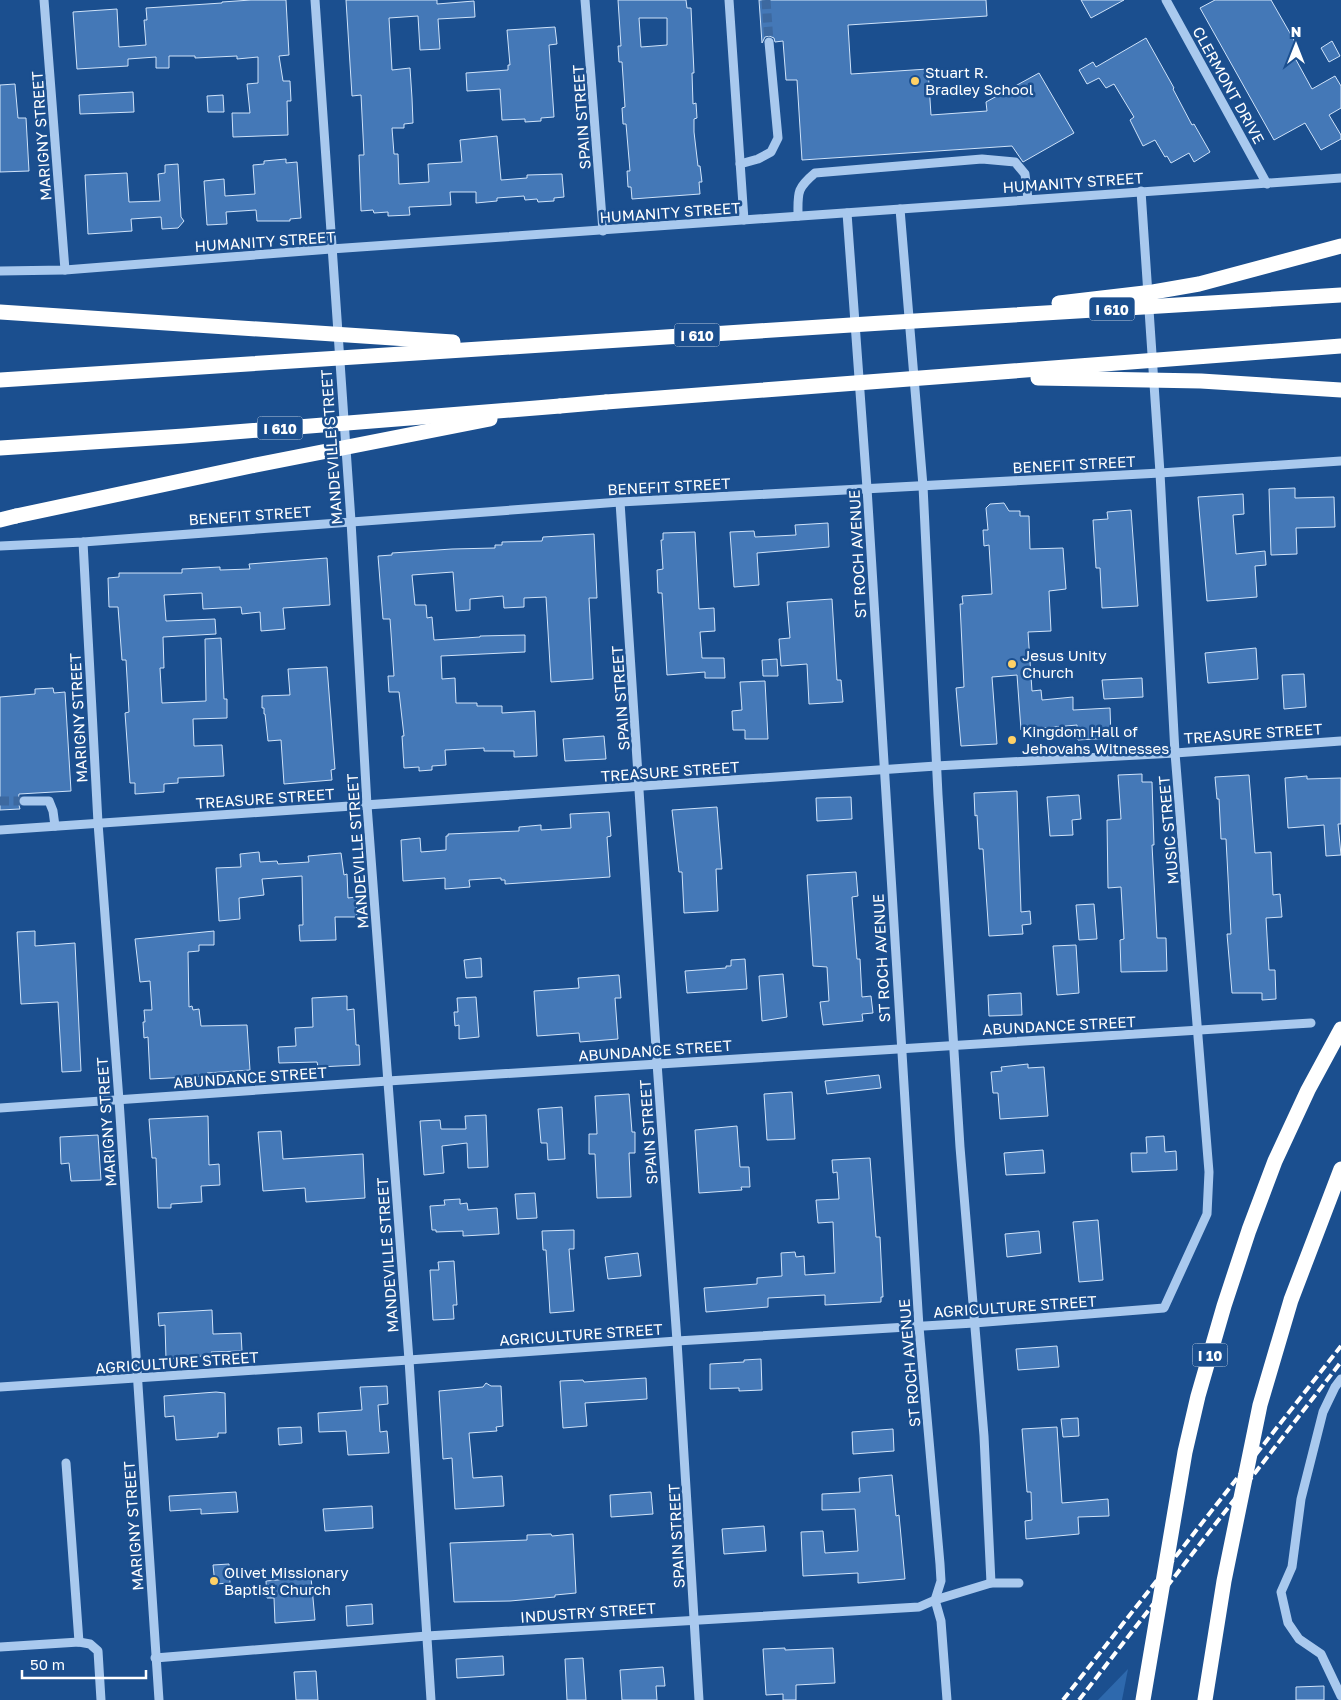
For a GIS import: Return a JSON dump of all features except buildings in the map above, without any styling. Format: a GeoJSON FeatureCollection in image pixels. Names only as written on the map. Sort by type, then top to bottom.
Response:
{"type":"FeatureCollection","features":[{"type":"Feature","properties":{"kind":"highway"},"geometry":{"type":"LineString","coordinates":[[882,323],[1153,292],[1234,275],[1341,246]]}},
{"type":"Feature","properties":{"kind":"highway","name":"I 610"},"geometry":{"type":"LineString","coordinates":[[0,380],[1341,295]]}},
{"type":"Feature","properties":{"kind":"highway"},"geometry":{"type":"LineString","coordinates":[[0,312],[512,347]]}},
{"type":"Feature","properties":{"kind":"highway","name":"I 610"},"geometry":{"type":"LineString","coordinates":[[0,448],[184,436],[1341,346]]}},
{"type":"Feature","properties":{"kind":"highway"},"geometry":{"type":"LineString","coordinates":[[944,377],[1201,381],[1341,390]]}},
{"type":"Feature","properties":{"kind":"highway"},"geometry":{"type":"LineString","coordinates":[[0,520],[251,466],[560,406]]}},
{"type":"Feature","properties":{"kind":"highway","name":"I 10"},"geometry":{"type":"LineString","coordinates":[[1143,1700],[1186,1452],[1198,1396],[1224,1306],[1249,1230],[1276,1161],[1308,1090],[1341,1029]]}},
{"type":"Feature","properties":{"kind":"highway"},"geometry":{"type":"LineString","coordinates":[[1204,1700],[1224,1580],[1260,1406],[1290,1300],[1341,1170]]}},
{"type":"Feature","properties":{"kind":"street","name":"MARIGNY STREET"},"geometry":{"type":"LineString","coordinates":[[44,0],[65,270]]}},
{"type":"Feature","properties":{"kind":"street","name":"MANDEVILLE STREET"},"geometry":{"type":"LineString","coordinates":[[315,0],[351,521],[367,805],[409,1360],[431,1700]]}},
{"type":"Feature","properties":{"kind":"street","name":"SPAIN STREET"},"geometry":{"type":"LineString","coordinates":[[585,0],[603,231]]}},
{"type":"Feature","properties":{"kind":"street"},"geometry":{"type":"LineString","coordinates":[[729,0],[744,220]]}},
{"type":"Feature","properties":{"kind":"street","name":"CLERMONT DRIVE"},"geometry":{"type":"LineString","coordinates":[[1166,0],[1267,184]]}},
{"type":"Feature","properties":{"kind":"street"},"geometry":{"type":"LineString","coordinates":[[740,164],[771,152],[778,138],[769,42]]}},
{"type":"Feature","properties":{"kind":"street"},"geometry":{"type":"LineString","coordinates":[[798,216],[798,194],[803,184],[815,173],[982,159],[1015,162],[1025,174],[1028,199]]}},
{"type":"Feature","properties":{"kind":"street","name":"HUMANITY STREET"},"geometry":{"type":"LineString","coordinates":[[0,271],[65,270],[331,249],[1341,178]]}},
{"type":"Feature","properties":{"kind":"street","name":"MUSIC STREET"},"geometry":{"type":"LineString","coordinates":[[1141,191],[1160,473],[1175,753],[1209,1172],[1207,1214],[1164,1308]]}},
{"type":"Feature","properties":{"kind":"street"},"geometry":{"type":"LineString","coordinates":[[900,209],[922,486],[936,766],[953,1045],[984,1436],[991,1583]]}},
{"type":"Feature","properties":{"kind":"street","name":"ST ROCH AVENUE"},"geometry":{"type":"LineString","coordinates":[[847,213],[919,1327],[940,1564],[941,1580],[935,1600],[941,1621],[947,1700]]}},
{"type":"Feature","properties":{"kind":"street","name":"BENEFIT STREET"},"geometry":{"type":"LineString","coordinates":[[0,546],[83,542],[620,502],[1160,473],[1341,461]]}},
{"type":"Feature","properties":{"kind":"street","name":"SPAIN STREET"},"geometry":{"type":"LineString","coordinates":[[620,502],[657,1064],[678,1341],[700,1700]]}},
{"type":"Feature","properties":{"kind":"street","name":"MARIGNY STREET"},"geometry":{"type":"LineString","coordinates":[[83,542],[98,823],[158,1700]]}},
{"type":"Feature","properties":{"kind":"street","name":"TREASURE STREET"},"geometry":{"type":"LineString","coordinates":[[0,830],[936,766],[1175,753],[1341,741]]}},
{"type":"Feature","properties":{"kind":"street"},"geometry":{"type":"LineString","coordinates":[[24,801],[49,801],[53,811],[55,826]]}},
{"type":"Feature","properties":{"kind":"street","name":"ABUNDANCE STREET"},"geometry":{"type":"LineString","coordinates":[[0,1108],[900,1048],[1199,1031],[1311,1022]]}},
{"type":"Feature","properties":{"kind":"street","name":"AGRICULTURE STREET"},"geometry":{"type":"LineString","coordinates":[[0,1387],[678,1341],[919,1327],[1164,1308]]}},
{"type":"Feature","properties":{"kind":"street"},"geometry":{"type":"LineString","coordinates":[[1341,1380],[1335,1387],[1323,1412],[1301,1499],[1292,1567],[1281,1592],[1288,1623],[1299,1639],[1321,1654],[1341,1696]]}},
{"type":"Feature","properties":{"kind":"street"},"geometry":{"type":"LineString","coordinates":[[66,1464],[78,1642]]}},
{"type":"Feature","properties":{"kind":"street","name":"INDUSTRY STREET"},"geometry":{"type":"LineString","coordinates":[[155,1658],[427,1636],[919,1607],[935,1600],[991,1583],[1019,1583]]}},
{"type":"Feature","properties":{"kind":"street"},"geometry":{"type":"LineString","coordinates":[[0,1647],[78,1642],[90,1644],[98,1651],[101,1700]]}},
{"type":"Feature","properties":{"kind":"shaded area"},"geometry":{"type":"Polygon","coordinates":[[[1128,1669],[1122,1700],[1098,1700],[1128,1669]]]}},
{"type":"Feature","properties":{"kind":"tunnel"},"geometry":{"type":"LineString","coordinates":[[766,0],[769,42]]}},
{"type":"Feature","properties":{"kind":"tunnel"},"geometry":{"type":"LineString","coordinates":[[0,801],[24,801]]}},
{"type":"Feature","properties":{"kind":"railway"},"geometry":{"type":"LineString","coordinates":[[1063,1700],[1341,1346]]}},
{"type":"Feature","properties":{"kind":"railway"},"geometry":{"type":"LineString","coordinates":[[1079,1700],[1341,1362]]}},
{"type":"Feature","properties":{"kind":"place","name":"Stuart R. Bradley School"},"geometry":{"type":"Point","coordinates":[915,81]}},
{"type":"Feature","properties":{"kind":"place","name":"Jesus Unity Church"},"geometry":{"type":"Point","coordinates":[1012,664]}},
{"type":"Feature","properties":{"kind":"place","name":"Kingdom Hall of Jehovahs Witnesses"},"geometry":{"type":"Point","coordinates":[1012,740]}},
{"type":"Feature","properties":{"kind":"place","name":"Olivet Missionary Baptist Church"},"geometry":{"type":"Point","coordinates":[214,1581]}}]}
